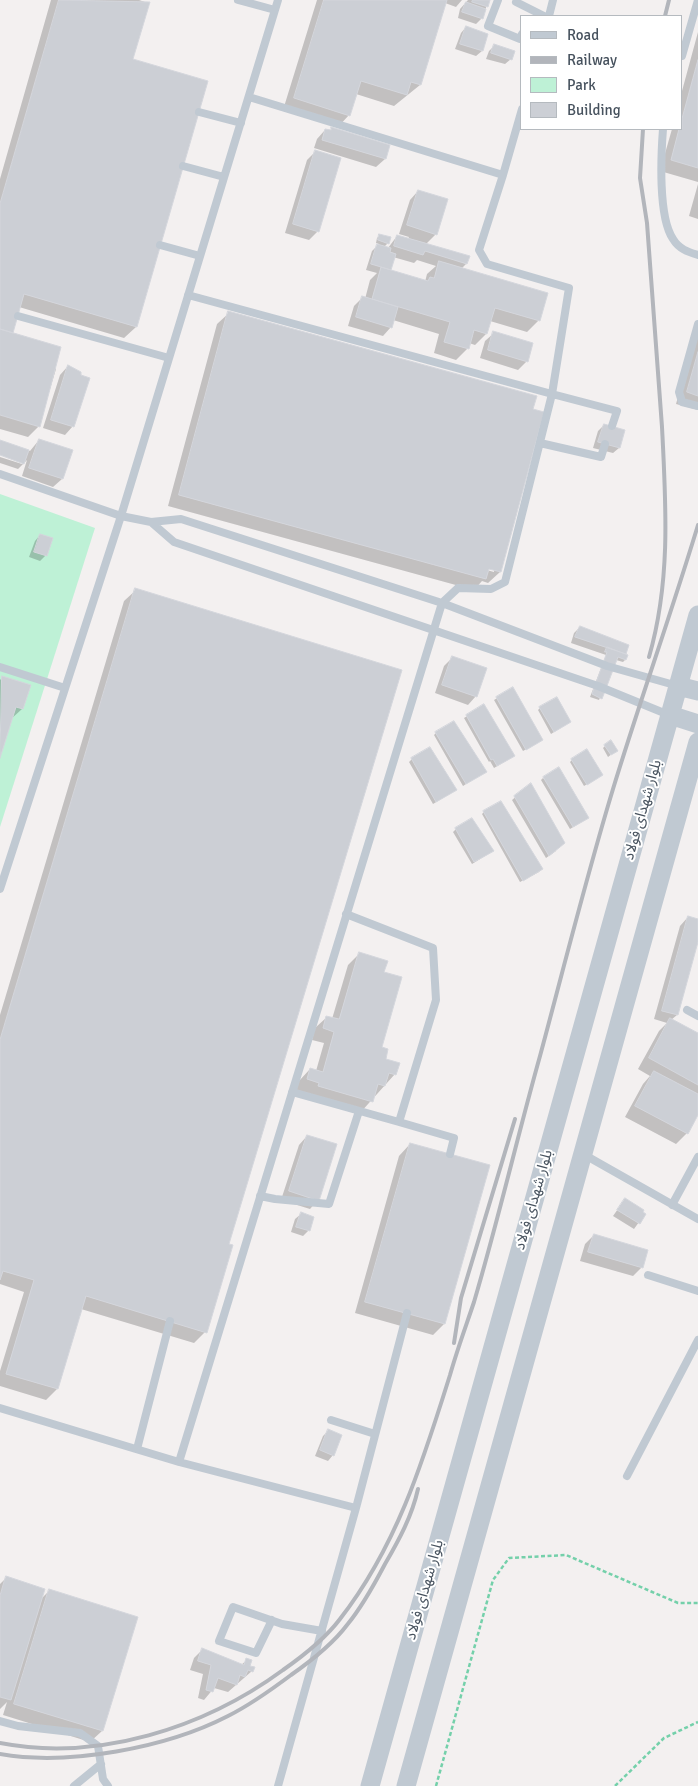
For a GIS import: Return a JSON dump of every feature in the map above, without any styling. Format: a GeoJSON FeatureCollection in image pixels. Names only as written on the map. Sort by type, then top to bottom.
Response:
{"type":"FeatureCollection","features":[{"type":"Feature","properties":{"kind":"street","name":"بلوار شهدای فولاد"},"geometry":{"type":"LineString","coordinates":[[370,1786],[698,615]]}},
{"type":"Feature","properties":{"kind":"street"},"geometry":{"type":"LineString","coordinates":[[678,686],[698,691]]}},
{"type":"Feature","properties":{"kind":"street"},"geometry":{"type":"LineString","coordinates":[[670,715],[698,724]]}},
{"type":"Feature","properties":{"kind":"street"},"geometry":{"type":"LineString","coordinates":[[406,1786],[698,742]]}},
{"type":"Feature","properties":{"kind":"lane"},"geometry":{"type":"LineString","coordinates":[[238,0],[275,10]]}},
{"type":"Feature","properties":{"kind":"lane"},"geometry":{"type":"LineString","coordinates":[[0,890],[120,516],[278,0]]}},
{"type":"Feature","properties":{"kind":"lane"},"geometry":{"type":"LineString","coordinates":[[498,0],[488,26],[520,39]]}},
{"type":"Feature","properties":{"kind":"lane"},"geometry":{"type":"LineString","coordinates":[[548,15],[553,0]]}},
{"type":"Feature","properties":{"kind":"lane"},"geometry":{"type":"LineString","coordinates":[[683,52],[698,0]]}},
{"type":"Feature","properties":{"kind":"lane"},"geometry":{"type":"LineString","coordinates":[[515,1],[529,13]]}},
{"type":"Feature","properties":{"kind":"lane"},"geometry":{"type":"LineString","coordinates":[[249,97],[503,175]]}},
{"type":"Feature","properties":{"kind":"lane"},"geometry":{"type":"LineString","coordinates":[[199,112],[241,123]]}},
{"type":"Feature","properties":{"kind":"lane"},"geometry":{"type":"LineString","coordinates":[[179,1462],[442,603],[458,588],[491,589],[505,582],[552,394],[569,288],[487,264],[479,250],[520,116]]}},
{"type":"Feature","properties":{"kind":"lane"},"geometry":{"type":"LineString","coordinates":[[663,130],[660,162],[663,206],[672,238],[683,250],[698,255]]}},
{"type":"Feature","properties":{"kind":"lane"},"geometry":{"type":"LineString","coordinates":[[183,166],[224,176]]}},
{"type":"Feature","properties":{"kind":"lane"},"geometry":{"type":"LineString","coordinates":[[160,245],[200,256]]}},
{"type":"Feature","properties":{"kind":"lane"},"geometry":{"type":"LineString","coordinates":[[188,295],[618,411],[612,426]]}},
{"type":"Feature","properties":{"kind":"lane"},"geometry":{"type":"LineString","coordinates":[[18,316],[169,358]]}},
{"type":"Feature","properties":{"kind":"lane"},"geometry":{"type":"LineString","coordinates":[[698,324],[679,392],[682,402],[698,406]]}},
{"type":"Feature","properties":{"kind":"lane"},"geometry":{"type":"LineString","coordinates":[[540,442],[600,457],[605,444]]}},
{"type":"Feature","properties":{"kind":"lane"},"geometry":{"type":"LineString","coordinates":[[0,474],[120,516],[151,522],[181,519],[442,603],[607,666],[678,686]]}},
{"type":"Feature","properties":{"kind":"lane"},"geometry":{"type":"LineString","coordinates":[[151,522],[174,542],[598,686],[670,715]]}},
{"type":"Feature","properties":{"kind":"lane"},"geometry":{"type":"LineString","coordinates":[[0,667],[65,688]]}},
{"type":"Feature","properties":{"kind":"lane"},"geometry":{"type":"LineString","coordinates":[[346,914],[433,948],[436,1000],[399,1122]]}},
{"type":"Feature","properties":{"kind":"lane"},"geometry":{"type":"LineString","coordinates":[[687,1010],[698,1016]]}},
{"type":"Feature","properties":{"kind":"lane"},"geometry":{"type":"LineString","coordinates":[[292,1092],[454,1138],[450,1154]]}},
{"type":"Feature","properties":{"kind":"lane"},"geometry":{"type":"LineString","coordinates":[[260,1196],[329,1204],[359,1111]]}},
{"type":"Feature","properties":{"kind":"lane"},"geometry":{"type":"LineString","coordinates":[[583,1154],[698,1219]]}},
{"type":"Feature","properties":{"kind":"lane"},"geometry":{"type":"LineString","coordinates":[[672,1204],[698,1157]]}},
{"type":"Feature","properties":{"kind":"lane"},"geometry":{"type":"LineString","coordinates":[[648,1275],[698,1291]]}},
{"type":"Feature","properties":{"kind":"lane"},"geometry":{"type":"LineString","coordinates":[[278,1786],[356,1508],[407,1313]]}},
{"type":"Feature","properties":{"kind":"lane"},"geometry":{"type":"LineString","coordinates":[[137,1449],[170,1322]]}},
{"type":"Feature","properties":{"kind":"lane"},"geometry":{"type":"LineString","coordinates":[[627,1476],[698,1340]]}},
{"type":"Feature","properties":{"kind":"lane"},"geometry":{"type":"LineString","coordinates":[[0,1408],[179,1462],[356,1508]]}},
{"type":"Feature","properties":{"kind":"lane"},"geometry":{"type":"LineString","coordinates":[[331,1420],[375,1434]]}},
{"type":"Feature","properties":{"kind":"lane"},"geometry":{"type":"LineString","coordinates":[[272,1620],[256,1653],[219,1641],[233,1607],[272,1620],[322,1631]]}},
{"type":"Feature","properties":{"kind":"lane"},"geometry":{"type":"LineString","coordinates":[[0,1721],[18,1726],[80,1733],[98,1746],[104,1779],[108,1786]]}},
{"type":"Feature","properties":{"kind":"lane"},"geometry":{"type":"LineString","coordinates":[[74,1786],[101,1764]]}},
{"type":"Feature","properties":{"kind":"path"},"geometry":{"type":"LineString","coordinates":[[436,1786],[493,1580],[509,1558],[566,1555],[678,1603],[698,1603]]}},
{"type":"Feature","properties":{"kind":"path"},"geometry":{"type":"LineString","coordinates":[[615,1786],[664,1738],[698,1722]]}},
{"type":"Feature","properties":{"kind":"green space"},"geometry":{"type":"Polygon","coordinates":[[[0,494],[95,528],[0,827],[0,494]]]}},
{"type":"Feature","properties":{"kind":"building"},"geometry":{"type":"Polygon","coordinates":[[[59,0],[150,2],[133,59],[208,81],[137,327],[24,294],[13,333],[0,329],[0,204],[59,0]]]}},
{"type":"Feature","properties":{"kind":"building"},"geometry":{"type":"Polygon","coordinates":[[[324,0],[447,0],[421,85],[411,82],[407,95],[361,81],[350,116],[294,98],[324,0]]]}},
{"type":"Feature","properties":{"kind":"building"},"geometry":{"type":"Polygon","coordinates":[[[473,0],[490,0],[488,7],[472,2],[473,0]]]}},
{"type":"Feature","properties":{"kind":"building"},"geometry":{"type":"Polygon","coordinates":[[[466,2],[486,9],[483,19],[462,12],[466,2]]]}},
{"type":"Feature","properties":{"kind":"building"},"geometry":{"type":"Polygon","coordinates":[[[466,26],[488,34],[483,51],[460,44],[466,26]]]}},
{"type":"Feature","properties":{"kind":"building"},"geometry":{"type":"Polygon","coordinates":[[[494,44],[515,51],[512,60],[491,53],[494,44]]]}},
{"type":"Feature","properties":{"kind":"building"},"geometry":{"type":"Polygon","coordinates":[[[698,60],[698,168],[671,160],[679,130],[683,130],[683,115],[698,60]]]}},
{"type":"Feature","properties":{"kind":"building"},"geometry":{"type":"Polygon","coordinates":[[[331,127],[390,145],[386,159],[322,140],[325,129],[331,130],[331,127]]]}},
{"type":"Feature","properties":{"kind":"building"},"geometry":{"type":"Polygon","coordinates":[[[315,150],[341,158],[319,232],[293,224],[315,150]]]}},
{"type":"Feature","properties":{"kind":"building"},"geometry":{"type":"Polygon","coordinates":[[[418,190],[448,199],[437,235],[407,225],[418,190]]]}},
{"type":"Feature","properties":{"kind":"building"},"geometry":{"type":"Polygon","coordinates":[[[379,234],[391,237],[389,244],[378,240],[379,234]]]}},
{"type":"Feature","properties":{"kind":"building"},"geometry":{"type":"Polygon","coordinates":[[[397,235],[470,256],[467,264],[425,251],[423,255],[394,246],[397,235]]]}},
{"type":"Feature","properties":{"kind":"building"},"geometry":{"type":"Polygon","coordinates":[[[377,244],[391,248],[390,252],[396,254],[391,270],[371,264],[377,244]]]}},
{"type":"Feature","properties":{"kind":"building"},"geometry":{"type":"Polygon","coordinates":[[[439,261],[548,293],[540,321],[495,308],[487,334],[474,330],[469,349],[444,342],[450,322],[372,299],[381,267],[428,281],[430,277],[434,278],[439,261]]]}},
{"type":"Feature","properties":{"kind":"building"},"geometry":{"type":"Polygon","coordinates":[[[362,296],[398,307],[392,328],[356,317],[362,296]]]}},
{"type":"Feature","properties":{"kind":"building"},"geometry":{"type":"Polygon","coordinates":[[[228,311],[537,396],[533,409],[544,412],[501,572],[489,569],[486,579],[179,495],[228,311]]]}},
{"type":"Feature","properties":{"kind":"building"},"geometry":{"type":"Polygon","coordinates":[[[0,329],[61,347],[40,427],[0,415],[0,329]]]}},
{"type":"Feature","properties":{"kind":"building"},"geometry":{"type":"Polygon","coordinates":[[[493,331],[533,343],[528,362],[488,350],[493,331]]]}},
{"type":"Feature","properties":{"kind":"building"},"geometry":{"type":"Polygon","coordinates":[[[698,352],[698,396],[687,392],[698,352]]]}},
{"type":"Feature","properties":{"kind":"building"},"geometry":{"type":"Polygon","coordinates":[[[68,365],[81,372],[81,375],[90,378],[74,427],[51,420],[68,365]]]}},
{"type":"Feature","properties":{"kind":"building"},"geometry":{"type":"Polygon","coordinates":[[[604,424],[625,430],[620,448],[598,442],[604,424]]]}},
{"type":"Feature","properties":{"kind":"building"},"geometry":{"type":"Polygon","coordinates":[[[39,439],[73,450],[63,479],[29,468],[39,439]]]}},
{"type":"Feature","properties":{"kind":"building"},"geometry":{"type":"Polygon","coordinates":[[[0,440],[29,450],[24,464],[0,455],[0,440]]]}},
{"type":"Feature","properties":{"kind":"building"},"geometry":{"type":"Polygon","coordinates":[[[40,534],[53,538],[47,556],[34,552],[40,534]]]}},
{"type":"Feature","properties":{"kind":"building"},"geometry":{"type":"Polygon","coordinates":[[[135,588],[402,670],[229,1244],[233,1245],[207,1333],[86,1296],[58,1389],[6,1374],[34,1280],[3,1271],[0,1280],[0,1040],[135,588]]]}},
{"type":"Feature","properties":{"kind":"building"},"geometry":{"type":"Polygon","coordinates":[[[580,626],[629,645],[626,654],[575,637],[580,626]]]}},
{"type":"Feature","properties":{"kind":"building"},"geometry":{"type":"Polygon","coordinates":[[[607,647],[628,655],[626,660],[618,657],[602,699],[592,694],[607,652],[605,652],[607,647]]]}},
{"type":"Feature","properties":{"kind":"building"},"geometry":{"type":"Polygon","coordinates":[[[452,656],[487,668],[477,697],[442,685],[452,656]]]}},
{"type":"Feature","properties":{"kind":"building"},"geometry":{"type":"Polygon","coordinates":[[[2,676],[31,685],[23,709],[16,707],[0,758],[2,676]]]}},
{"type":"Feature","properties":{"kind":"building"},"geometry":{"type":"Polygon","coordinates":[[[513,687],[543,740],[526,750],[496,697],[513,687]]]}},
{"type":"Feature","properties":{"kind":"building"},"geometry":{"type":"Polygon","coordinates":[[[557,697],[571,722],[554,732],[539,707],[557,697]]]}},
{"type":"Feature","properties":{"kind":"building"},"geometry":{"type":"Polygon","coordinates":[[[484,704],[515,756],[497,766],[493,759],[491,760],[466,715],[484,704]]]}},
{"type":"Feature","properties":{"kind":"building"},"geometry":{"type":"Polygon","coordinates":[[[454,721],[487,772],[466,784],[435,732],[454,721]]]}},
{"type":"Feature","properties":{"kind":"building"},"geometry":{"type":"Polygon","coordinates":[[[611,740],[618,751],[611,755],[604,745],[611,740]]]}},
{"type":"Feature","properties":{"kind":"building"},"geometry":{"type":"Polygon","coordinates":[[[430,747],[457,790],[436,802],[411,758],[430,747]]]}},
{"type":"Feature","properties":{"kind":"building"},"geometry":{"type":"Polygon","coordinates":[[[587,749],[603,775],[587,785],[571,759],[587,749]]]}},
{"type":"Feature","properties":{"kind":"building"},"geometry":{"type":"Polygon","coordinates":[[[559,767],[589,818],[573,827],[543,777],[559,767]]]}},
{"type":"Feature","properties":{"kind":"building"},"geometry":{"type":"Polygon","coordinates":[[[531,783],[565,843],[549,856],[514,796],[531,783]]]}},
{"type":"Feature","properties":{"kind":"building"},"geometry":{"type":"Polygon","coordinates":[[[501,801],[543,869],[523,881],[483,811],[501,801]]]}},
{"type":"Feature","properties":{"kind":"building"},"geometry":{"type":"Polygon","coordinates":[[[472,818],[494,851],[474,862],[455,828],[472,818]]]}},
{"type":"Feature","properties":{"kind":"building"},"geometry":{"type":"Polygon","coordinates":[[[688,916],[698,919],[698,942],[678,1015],[662,1011],[688,916]]]}},
{"type":"Feature","properties":{"kind":"building"},"geometry":{"type":"Polygon","coordinates":[[[359,952],[388,961],[384,972],[402,977],[382,1047],[388,1049],[386,1059],[400,1063],[396,1075],[389,1073],[385,1086],[378,1084],[373,1102],[318,1086],[319,1083],[307,1079],[310,1068],[323,1072],[334,1032],[323,1028],[326,1016],[339,1019],[359,952]]]}},
{"type":"Feature","properties":{"kind":"building"},"geometry":{"type":"Polygon","coordinates":[[[670,1018],[698,1033],[698,1085],[649,1058],[670,1018]]]}},
{"type":"Feature","properties":{"kind":"building"},"geometry":{"type":"Polygon","coordinates":[[[654,1071],[698,1094],[698,1115],[688,1134],[635,1106],[654,1071]]]}},
{"type":"Feature","properties":{"kind":"building"},"geometry":{"type":"Polygon","coordinates":[[[307,1135],[337,1144],[319,1201],[289,1191],[307,1135]]]}},
{"type":"Feature","properties":{"kind":"building"},"geometry":{"type":"Polygon","coordinates":[[[410,1143],[490,1165],[445,1324],[365,1302],[410,1143]]]}},
{"type":"Feature","properties":{"kind":"building"},"geometry":{"type":"Polygon","coordinates":[[[625,1198],[644,1210],[643,1212],[646,1214],[640,1224],[617,1210],[625,1198]]]}},
{"type":"Feature","properties":{"kind":"building"},"geometry":{"type":"Polygon","coordinates":[[[301,1212],[314,1217],[310,1231],[296,1227],[301,1212]]]}},
{"type":"Feature","properties":{"kind":"building"},"geometry":{"type":"Polygon","coordinates":[[[594,1234],[648,1250],[643,1268],[588,1252],[594,1234]]]}},
{"type":"Feature","properties":{"kind":"building"},"geometry":{"type":"Polygon","coordinates":[[[328,1429],[342,1435],[334,1456],[320,1450],[328,1429]]]}},
{"type":"Feature","properties":{"kind":"building"},"geometry":{"type":"Polygon","coordinates":[[[6,1576],[45,1589],[11,1700],[0,1697],[0,1596],[6,1576]]]}},
{"type":"Feature","properties":{"kind":"building"},"geometry":{"type":"Polygon","coordinates":[[[49,1589],[138,1617],[103,1731],[14,1704],[49,1589]]]}},
{"type":"Feature","properties":{"kind":"building"},"geometry":{"type":"Polygon","coordinates":[[[202,1648],[244,1665],[246,1658],[252,1660],[250,1666],[255,1667],[253,1672],[248,1670],[245,1677],[240,1675],[237,1685],[218,1678],[213,1692],[206,1690],[211,1665],[198,1661],[202,1648]]]}},
{"type":"Feature","properties":{"kind":"railway"},"geometry":{"type":"LineString","coordinates":[[665,15],[669,0]]}},
{"type":"Feature","properties":{"kind":"railway"},"geometry":{"type":"LineString","coordinates":[[643,130],[640,178],[647,223],[665,485],[664,571],[661,600],[649,657]]}},
{"type":"Feature","properties":{"kind":"railway"},"geometry":{"type":"LineString","coordinates":[[0,1743],[37,1748],[74,1748],[112,1744],[185,1724],[219,1709],[252,1691],[283,1670],[321,1640],[340,1619],[360,1591],[377,1562],[393,1532],[418,1471],[474,1302],[603,822],[698,525]]}},
{"type":"Feature","properties":{"kind":"railway"},"geometry":{"type":"LineString","coordinates":[[454,1343],[461,1298],[515,1119]]}},
{"type":"Feature","properties":{"kind":"railway"},"geometry":{"type":"LineString","coordinates":[[0,1754],[56,1758],[86,1756],[147,1745],[203,1727],[228,1716],[268,1692],[321,1652],[335,1639],[352,1618],[372,1588],[400,1537],[409,1518],[418,1489]]}}]}
